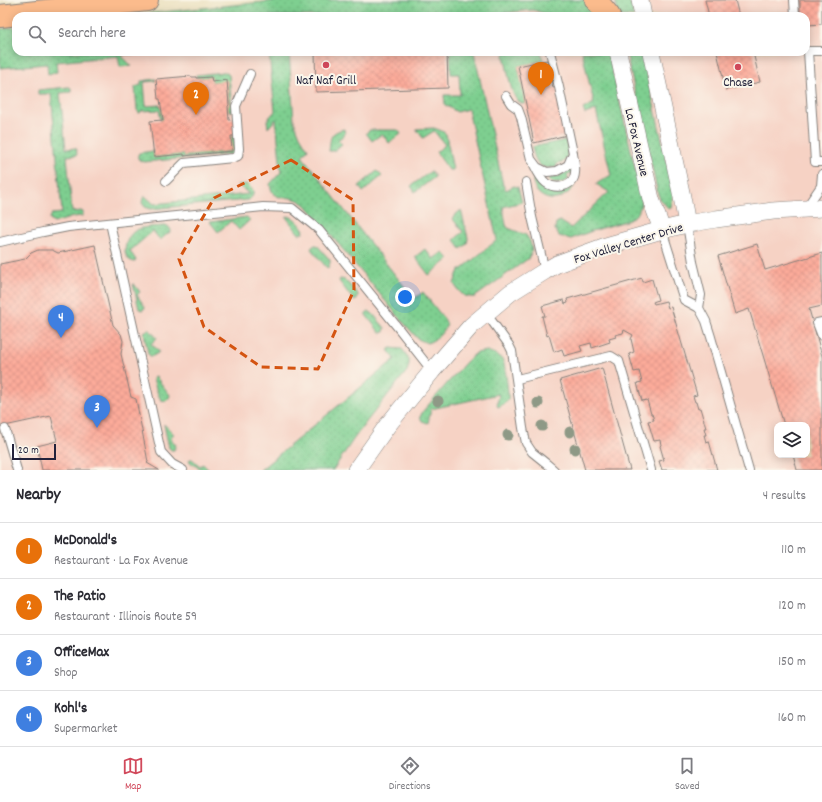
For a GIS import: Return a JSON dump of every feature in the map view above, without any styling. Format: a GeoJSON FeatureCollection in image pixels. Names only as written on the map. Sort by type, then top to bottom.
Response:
{"type":"FeatureCollection","features":[{"type":"Feature","properties":{"kind":"main road"},"geometry":{"type":"LineString","coordinates":[[37,12],[147,0]]}},
{"type":"Feature","properties":{"kind":"main road"},"geometry":{"type":"LineString","coordinates":[[596,0],[606,12]]}},
{"type":"Feature","properties":{"kind":"main road"},"geometry":{"type":"LineString","coordinates":[[0,16],[12,15]]}},
{"type":"Feature","properties":{"kind":"street"},"geometry":{"type":"LineString","coordinates":[[606,0],[609,12]]}},
{"type":"Feature","properties":{"kind":"street"},"geometry":{"type":"LineString","coordinates":[[640,0],[642,12]]}},
{"type":"Feature","properties":{"kind":"street","name":"La Fox Avenue"},"geometry":{"type":"LineString","coordinates":[[619,56],[651,199],[662,230]]}},
{"type":"Feature","properties":{"kind":"street"},"geometry":{"type":"LineString","coordinates":[[652,56],[687,224]]}},
{"type":"Feature","properties":{"kind":"street","name":"Fox Valley Center Drive"},"geometry":{"type":"LineString","coordinates":[[356,470],[387,426],[471,326],[510,293],[557,264],[606,246],[687,224],[773,211],[814,209]]}},
{"type":"Feature","properties":{"kind":"lane"},"geometry":{"type":"LineString","coordinates":[[794,0],[795,12]]}},
{"type":"Feature","properties":{"kind":"lane"},"geometry":{"type":"LineString","coordinates":[[810,51],[822,51]]}},
{"type":"Feature","properties":{"kind":"lane"},"geometry":{"type":"LineString","coordinates":[[506,96],[511,104],[518,109],[531,159],[540,177],[546,183],[553,186],[562,187],[571,182],[575,173],[573,153],[551,56]]}},
{"type":"Feature","properties":{"kind":"lane"},"geometry":{"type":"LineString","coordinates":[[807,56],[815,162],[822,162]]}},
{"type":"Feature","properties":{"kind":"lane"},"geometry":{"type":"LineString","coordinates":[[166,181],[184,163],[233,158],[238,156],[239,149],[236,106],[250,74]]}},
{"type":"Feature","properties":{"kind":"lane"},"geometry":{"type":"LineString","coordinates":[[531,159],[537,167],[547,172],[557,171],[568,165],[573,153]]}},
{"type":"Feature","properties":{"kind":"lane"},"geometry":{"type":"LineString","coordinates":[[814,209],[821,186],[822,174]]}},
{"type":"Feature","properties":{"kind":"lane"},"geometry":{"type":"LineString","coordinates":[[526,182],[532,217],[545,271]]}},
{"type":"Feature","properties":{"kind":"lane"},"geometry":{"type":"LineString","coordinates":[[0,242],[68,227],[263,208],[292,208],[319,230],[432,371]]}},
{"type":"Feature","properties":{"kind":"lane"},"geometry":{"type":"LineString","coordinates":[[110,223],[161,452],[172,464],[183,470]]}},
{"type":"Feature","properties":{"kind":"lane"},"geometry":{"type":"LineString","coordinates":[[687,224],[693,262],[701,295],[699,308]]}},
{"type":"Feature","properties":{"kind":"lane"},"geometry":{"type":"LineString","coordinates":[[662,230],[684,300],[699,308],[706,321],[749,470]]}},
{"type":"Feature","properties":{"kind":"lane"},"geometry":{"type":"LineString","coordinates":[[486,313],[512,351],[526,443],[532,452],[554,470]]}},
{"type":"Feature","properties":{"kind":"lane"},"geometry":{"type":"LineString","coordinates":[[822,322],[817,323],[822,336]]}},
{"type":"Feature","properties":{"kind":"lane"},"geometry":{"type":"LineString","coordinates":[[517,379],[611,356],[619,361],[651,470]]}},
{"type":"Feature","properties":{"kind":"lane"},"geometry":{"type":"LineString","coordinates":[[5,428],[17,470]]}},
{"type":"Feature","properties":{"kind":"highlighted area"},"geometry":{"type":"Polygon","coordinates":[[[291,160],[353,200],[354,290],[318,369],[261,367],[204,327],[179,259],[214,198],[291,160]]]}},
{"type":"Feature","properties":{"kind":"shaded area"},"geometry":{"type":"Polygon","coordinates":[[[284,0],[822,0],[822,470],[0,470],[0,29],[12,28],[12,56],[810,56],[810,12],[162,12],[284,0]]]}},
{"type":"Feature","properties":{"kind":"green space"},"geometry":{"type":"Polygon","coordinates":[[[284,0],[584,0],[596,12],[540,12],[533,10],[513,12],[162,12],[284,0]]]}},
{"type":"Feature","properties":{"kind":"green space"},"geometry":{"type":"Polygon","coordinates":[[[615,0],[630,0],[633,12],[617,12],[615,0]]]}},
{"type":"Feature","properties":{"kind":"green space"},"geometry":{"type":"Polygon","coordinates":[[[12,28],[12,56],[118,56],[56,62],[57,72],[48,74],[47,64],[0,68],[0,29],[12,28]]]}},
{"type":"Feature","properties":{"kind":"green space"},"geometry":{"type":"Polygon","coordinates":[[[118,56],[122,56],[132,66],[120,67],[118,56]]]}},
{"type":"Feature","properties":{"kind":"green space"},"geometry":{"type":"Polygon","coordinates":[[[269,56],[289,56],[294,121],[300,136],[308,149],[302,156],[414,299],[423,292],[445,320],[447,325],[441,334],[436,338],[427,343],[418,339],[306,205],[296,199],[279,197],[273,193],[270,184],[281,172],[276,119],[268,128],[267,120],[275,111],[269,56]]]}},
{"type":"Feature","properties":{"kind":"green space"},"geometry":{"type":"Polygon","coordinates":[[[450,56],[475,56],[503,185],[506,190],[514,186],[518,187],[522,202],[503,207],[506,225],[508,228],[526,235],[530,241],[532,250],[529,258],[475,297],[465,296],[456,287],[454,284],[458,272],[497,240],[468,109],[457,112],[445,105],[444,95],[460,95],[459,74],[451,74],[450,56]]]}},
{"type":"Feature","properties":{"kind":"green space"},"geometry":{"type":"Polygon","coordinates":[[[504,56],[542,56],[543,61],[518,66],[526,103],[522,104],[517,99],[513,93],[504,56]]]}},
{"type":"Feature","properties":{"kind":"green space"},"geometry":{"type":"Polygon","coordinates":[[[583,56],[609,56],[642,202],[638,213],[629,220],[571,239],[559,236],[555,229],[556,223],[560,221],[571,228],[609,192],[596,184],[611,175],[596,110],[585,114],[583,109],[594,103],[583,56]]]}},
{"type":"Feature","properties":{"kind":"green space"},"geometry":{"type":"Polygon","coordinates":[[[627,56],[643,56],[674,193],[671,208],[669,209],[660,199],[627,56]]]}},
{"type":"Feature","properties":{"kind":"green space"},"geometry":{"type":"Polygon","coordinates":[[[223,72],[229,75],[232,111],[228,111],[227,81],[212,82],[211,77],[196,78],[196,75],[223,72]]]}},
{"type":"Feature","properties":{"kind":"green space"},"geometry":{"type":"Polygon","coordinates":[[[156,79],[156,81],[144,82],[146,106],[160,105],[163,120],[161,120],[159,110],[141,111],[139,113],[137,110],[135,87],[141,85],[141,81],[156,79]]]}},
{"type":"Feature","properties":{"kind":"green space"},"geometry":{"type":"Polygon","coordinates":[[[71,88],[71,92],[60,93],[66,149],[76,148],[77,155],[67,156],[72,212],[81,211],[83,214],[82,216],[73,217],[54,223],[50,218],[52,214],[62,213],[51,94],[38,94],[38,90],[71,88]]]}},
{"type":"Feature","properties":{"kind":"green space"},"geometry":{"type":"Polygon","coordinates":[[[434,128],[446,134],[453,170],[449,170],[436,152],[445,145],[434,131],[423,138],[416,129],[434,128]]]}},
{"type":"Feature","properties":{"kind":"green space"},"geometry":{"type":"Polygon","coordinates":[[[344,129],[345,134],[338,140],[342,144],[334,151],[329,151],[333,134],[344,129]]]}},
{"type":"Feature","properties":{"kind":"green space"},"geometry":{"type":"Polygon","coordinates":[[[370,130],[398,130],[401,134],[389,143],[382,134],[372,141],[366,133],[370,130]]]}},
{"type":"Feature","properties":{"kind":"green space"},"geometry":{"type":"Polygon","coordinates":[[[231,136],[234,136],[236,149],[232,154],[144,162],[138,158],[139,153],[153,151],[154,157],[184,154],[184,156],[232,151],[231,136]]]}},
{"type":"Feature","properties":{"kind":"green space"},"geometry":{"type":"Polygon","coordinates":[[[566,140],[568,150],[566,159],[561,164],[560,162],[556,165],[557,167],[546,168],[536,161],[532,147],[566,140]]]}},
{"type":"Feature","properties":{"kind":"green space"},"geometry":{"type":"Polygon","coordinates":[[[572,169],[572,174],[569,174],[567,177],[569,179],[564,182],[558,184],[553,183],[548,179],[559,176],[572,169]]]}},
{"type":"Feature","properties":{"kind":"green space"},"geometry":{"type":"Polygon","coordinates":[[[377,171],[382,176],[363,192],[359,186],[377,171]]]}},
{"type":"Feature","properties":{"kind":"green space"},"geometry":{"type":"Polygon","coordinates":[[[431,171],[435,177],[415,192],[411,186],[431,171]]]}},
{"type":"Feature","properties":{"kind":"green space"},"geometry":{"type":"Polygon","coordinates":[[[534,178],[537,178],[545,187],[553,192],[563,191],[575,186],[560,198],[550,199],[538,193],[535,189],[534,178]]]}},
{"type":"Feature","properties":{"kind":"green space"},"geometry":{"type":"Polygon","coordinates":[[[247,184],[253,190],[252,196],[248,200],[151,209],[145,207],[142,203],[145,196],[154,204],[249,194],[238,185],[247,184]]]}},
{"type":"Feature","properties":{"kind":"green space"},"geometry":{"type":"Polygon","coordinates":[[[461,210],[468,238],[467,244],[461,249],[454,240],[463,232],[452,218],[461,210]]]}},
{"type":"Feature","properties":{"kind":"green space"},"geometry":{"type":"Polygon","coordinates":[[[288,216],[299,223],[304,230],[303,233],[299,234],[286,217],[288,216]]]}},
{"type":"Feature","properties":{"kind":"green space"},"geometry":{"type":"Polygon","coordinates":[[[247,217],[250,220],[239,230],[231,221],[218,232],[210,222],[247,217]]]}},
{"type":"Feature","properties":{"kind":"green space"},"geometry":{"type":"Polygon","coordinates":[[[168,226],[171,231],[160,240],[153,231],[130,251],[136,260],[135,262],[127,257],[125,248],[131,234],[141,228],[168,226]]]}},
{"type":"Feature","properties":{"kind":"green space"},"geometry":{"type":"Polygon","coordinates":[[[317,245],[330,260],[328,268],[311,249],[317,245]]]}},
{"type":"Feature","properties":{"kind":"green space"},"geometry":{"type":"Polygon","coordinates":[[[425,249],[433,259],[443,252],[449,259],[429,275],[415,257],[425,249]]]}},
{"type":"Feature","properties":{"kind":"green space"},"geometry":{"type":"Polygon","coordinates":[[[340,279],[345,280],[358,294],[357,300],[354,301],[339,281],[340,279]]]}},
{"type":"Feature","properties":{"kind":"green space"},"geometry":{"type":"Polygon","coordinates":[[[133,284],[140,292],[137,295],[145,307],[142,310],[139,309],[133,284]]]}},
{"type":"Feature","properties":{"kind":"green space"},"geometry":{"type":"Polygon","coordinates":[[[369,311],[385,328],[384,332],[380,333],[366,315],[369,311]]]}},
{"type":"Feature","properties":{"kind":"green space"},"geometry":{"type":"Polygon","coordinates":[[[149,329],[157,338],[151,344],[159,351],[153,356],[148,354],[144,332],[149,329]]]}},
{"type":"Feature","properties":{"kind":"green space"},"geometry":{"type":"Polygon","coordinates":[[[390,348],[402,349],[408,357],[409,364],[407,371],[367,421],[333,470],[260,470],[395,359],[388,350],[390,348]]]}},
{"type":"Feature","properties":{"kind":"green space"},"geometry":{"type":"Polygon","coordinates":[[[487,351],[494,353],[504,363],[508,392],[508,399],[506,402],[498,407],[499,394],[431,409],[428,423],[422,421],[420,417],[423,411],[466,362],[476,353],[487,351]]]}},
{"type":"Feature","properties":{"kind":"green space"},"geometry":{"type":"Polygon","coordinates":[[[156,377],[170,395],[166,401],[161,400],[158,395],[153,378],[156,377]]]}},
{"type":"Feature","properties":{"kind":"green space"},"geometry":{"type":"Polygon","coordinates":[[[164,424],[174,434],[170,438],[176,445],[174,450],[169,448],[164,424]]]}},
{"type":"Feature","properties":{"kind":"green space"},"geometry":{"type":"Polygon","coordinates":[[[190,459],[200,466],[203,464],[209,470],[202,470],[190,462],[190,459]]]}},
{"type":"Feature","properties":{"kind":"building"},"geometry":{"type":"Polygon","coordinates":[[[705,0],[735,0],[738,12],[708,12],[705,0]]]}},
{"type":"Feature","properties":{"kind":"building"},"geometry":{"type":"Polygon","coordinates":[[[800,0],[822,0],[822,24],[810,25],[810,12],[800,12],[800,0]]]}},
{"type":"Feature","properties":{"kind":"building"},"geometry":{"type":"Polygon","coordinates":[[[315,56],[447,56],[448,88],[316,92],[315,56]]]}},
{"type":"Feature","properties":{"kind":"building","name":"Chase"},"geometry":{"type":"Polygon","coordinates":[[[718,56],[754,56],[760,82],[726,90],[718,56]]]}},
{"type":"Feature","properties":{"kind":"building"},"geometry":{"type":"Polygon","coordinates":[[[547,60],[553,88],[557,87],[567,135],[534,143],[518,66],[547,60]]]}},
{"type":"Feature","properties":{"kind":"building"},"geometry":{"type":"Polygon","coordinates":[[[191,76],[196,78],[211,77],[212,82],[227,80],[229,120],[236,119],[237,136],[231,136],[232,151],[184,156],[184,154],[154,157],[150,121],[163,120],[160,99],[158,99],[156,79],[191,76]]]}},
{"type":"Feature","properties":{"kind":"building"},"geometry":{"type":"Polygon","coordinates":[[[757,244],[765,270],[822,253],[822,306],[809,309],[822,356],[822,470],[797,470],[794,458],[810,458],[810,422],[783,422],[749,309],[735,314],[718,256],[757,244]]]}},
{"type":"Feature","properties":{"kind":"building"},"geometry":{"type":"Polygon","coordinates":[[[95,245],[113,325],[121,334],[123,341],[121,354],[131,397],[136,399],[147,463],[159,470],[42,470],[37,446],[57,441],[51,416],[0,427],[0,264],[25,259],[31,253],[38,250],[52,250],[58,253],[95,245]]]}},
{"type":"Feature","properties":{"kind":"building"},"geometry":{"type":"Polygon","coordinates":[[[642,278],[643,282],[652,279],[658,300],[653,302],[654,304],[666,301],[668,308],[671,307],[697,395],[693,396],[698,409],[700,408],[706,428],[704,428],[706,435],[704,435],[706,442],[709,441],[717,470],[662,470],[659,461],[664,460],[660,440],[654,441],[648,421],[654,420],[647,400],[642,401],[637,383],[642,382],[639,371],[634,372],[629,354],[634,352],[631,339],[633,335],[624,330],[623,333],[615,335],[616,337],[609,339],[610,342],[592,348],[591,343],[580,346],[582,351],[564,356],[562,349],[554,352],[549,335],[547,336],[542,316],[545,316],[542,306],[564,300],[565,304],[568,303],[567,299],[642,278]]]}},
{"type":"Feature","properties":{"kind":"building"},"geometry":{"type":"Polygon","coordinates":[[[602,368],[630,470],[585,470],[560,380],[602,368]]]}},
{"type":"Feature","properties":{"kind":"place","name":"Naf Naf Grill"},"geometry":{"type":"Point","coordinates":[326,65]}},
{"type":"Feature","properties":{"kind":"place","name":"Chase"},"geometry":{"type":"Point","coordinates":[738,67]}},
{"type":"Feature","properties":{"kind":"place","name":"McDonald's"},"geometry":{"type":"Point","coordinates":[541,95]}},
{"type":"Feature","properties":{"kind":"place","name":"The Patio"},"geometry":{"type":"Point","coordinates":[196,115]}},
{"type":"Feature","properties":{"kind":"place","name":"Kohl's"},"geometry":{"type":"Point","coordinates":[61,338]}},
{"type":"Feature","properties":{"kind":"place","name":"OfficeMax"},"geometry":{"type":"Point","coordinates":[97,428]}}]}
